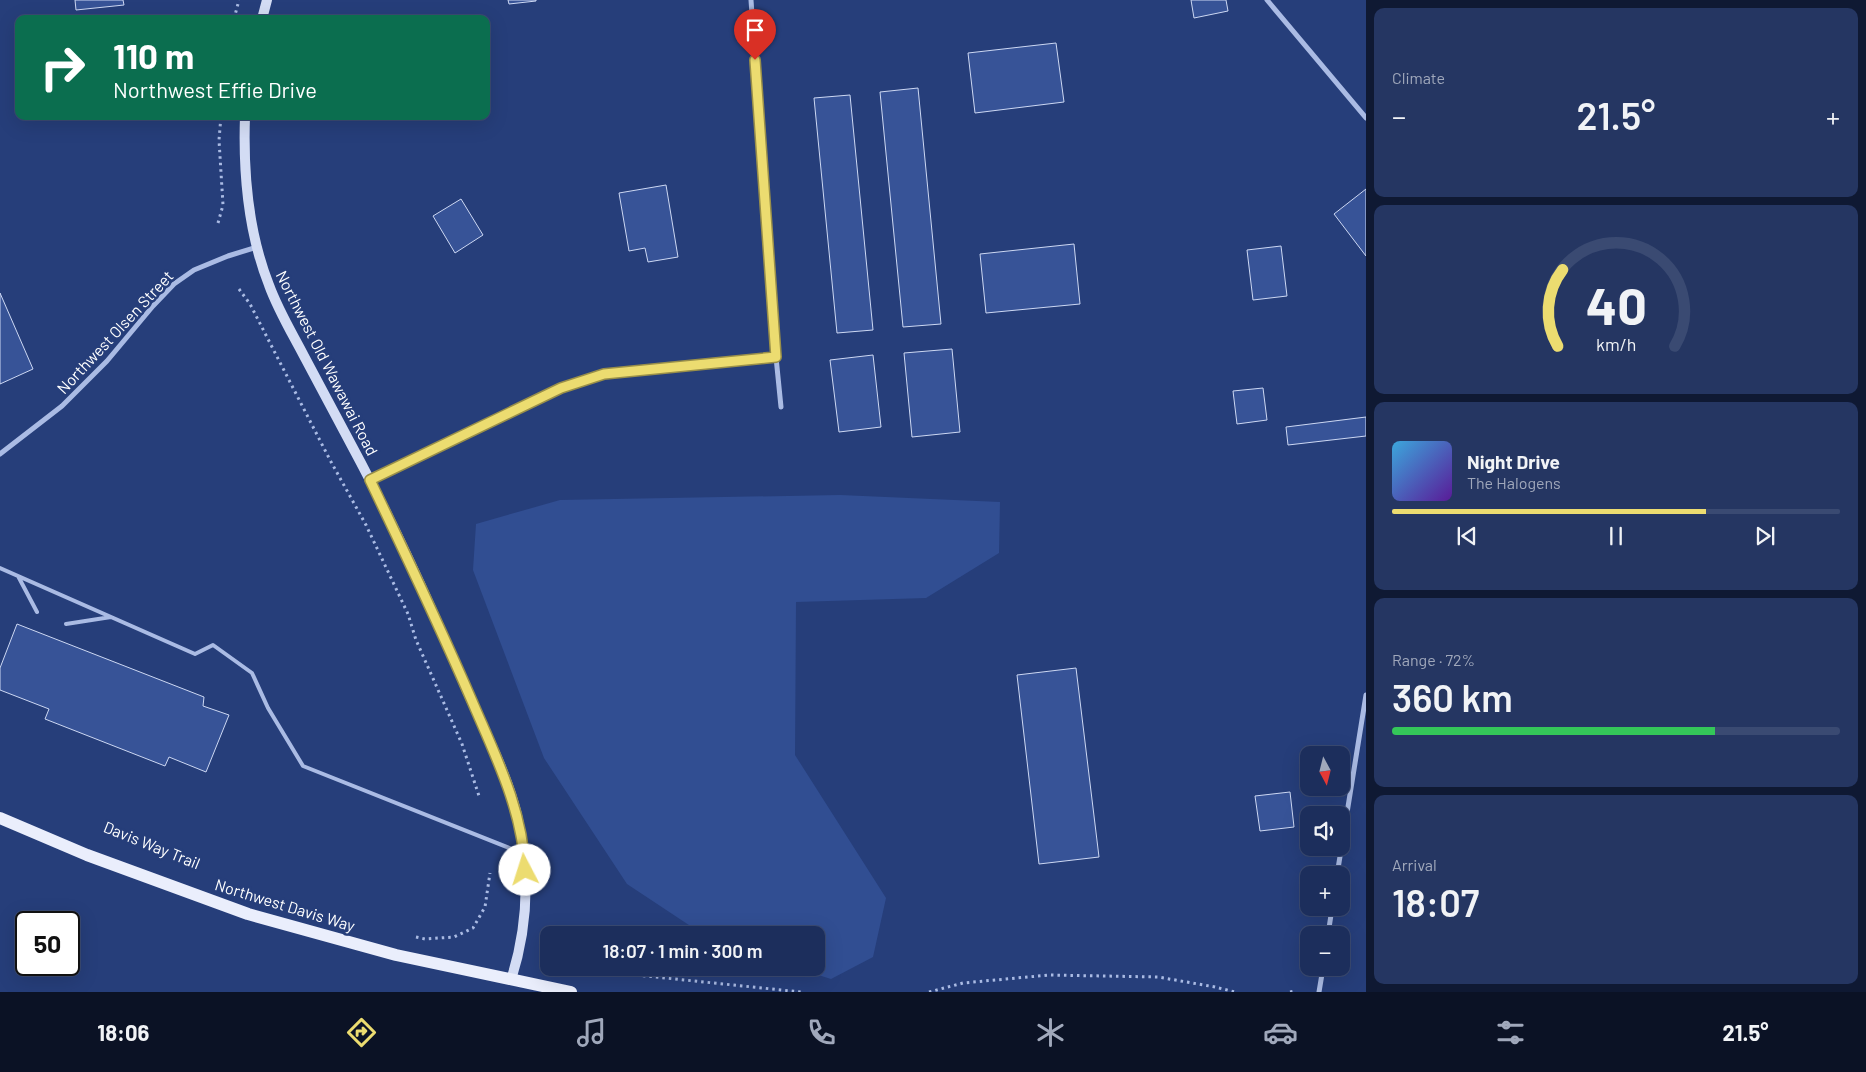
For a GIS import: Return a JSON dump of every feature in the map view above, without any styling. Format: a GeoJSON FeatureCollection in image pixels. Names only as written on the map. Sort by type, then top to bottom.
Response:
{"type":"FeatureCollection","features":[{"type":"Feature","properties":{"kind":"main road"},"geometry":{"type":"LineString","coordinates":[[263,15],[267,0]]}},
{"type":"Feature","properties":{"kind":"main road","name":"Northwest Old Wawawai Road"},"geometry":{"type":"LineString","coordinates":[[245,120],[244,146],[248,201],[257,247],[269,286],[370,480],[450,651],[506,783],[517,814],[524,854],[526,903],[520,953],[512,980]]}},
{"type":"Feature","properties":{"kind":"main road","name":"Northwest Davis Way"},"geometry":{"type":"LineString","coordinates":[[0,818],[87,854],[248,914],[396,955],[571,992]]}},
{"type":"Feature","properties":{"kind":"street"},"geometry":{"type":"LineString","coordinates":[[751,0],[781,407]]}},
{"type":"Feature","properties":{"kind":"street"},"geometry":{"type":"LineString","coordinates":[[1267,0],[1366,118]]}},
{"type":"Feature","properties":{"kind":"street","name":"Northwest Olsen Street"},"geometry":{"type":"LineString","coordinates":[[0,454],[62,406],[107,361],[174,284],[194,270],[257,247]]}},
{"type":"Feature","properties":{"kind":"street"},"geometry":{"type":"LineString","coordinates":[[370,480],[561,388],[604,374],[776,357]]}},
{"type":"Feature","properties":{"kind":"street"},"geometry":{"type":"LineString","coordinates":[[1338,866],[1366,695]]}},
{"type":"Feature","properties":{"kind":"street"},"geometry":{"type":"LineString","coordinates":[[1319,992],[1322,976]]}},
{"type":"Feature","properties":{"kind":"lane"},"geometry":{"type":"LineString","coordinates":[[0,568],[195,654],[213,646],[252,673],[268,708],[303,766],[524,854]]}},
{"type":"Feature","properties":{"kind":"lane"},"geometry":{"type":"LineString","coordinates":[[18,576],[37,612]]}},
{"type":"Feature","properties":{"kind":"lane"},"geometry":{"type":"LineString","coordinates":[[66,624],[111,617]]}},
{"type":"Feature","properties":{"kind":"path"},"geometry":{"type":"LineString","coordinates":[[235,15],[239,0]]}},
{"type":"Feature","properties":{"kind":"path"},"geometry":{"type":"LineString","coordinates":[[218,224],[223,205],[219,140],[221,120]]}},
{"type":"Feature","properties":{"kind":"path"},"geometry":{"type":"LineString","coordinates":[[239,289],[250,304],[330,460],[366,525],[408,614],[416,640],[462,744],[480,798]]}},
{"type":"Feature","properties":{"kind":"path"},"geometry":{"type":"LineString","coordinates":[[406,936],[425,939],[454,937],[473,928],[485,907],[490,873]]}},
{"type":"Feature","properties":{"kind":"path"},"geometry":{"type":"LineString","coordinates":[[929,992],[964,983],[1049,975],[1158,977],[1235,992]]}},
{"type":"Feature","properties":{"kind":"path"},"geometry":{"type":"LineString","coordinates":[[646,976],[801,992]]}},
{"type":"Feature","properties":{"kind":"path"},"geometry":{"type":"LineString","coordinates":[[1290,992],[1296,992]]}},
{"type":"Feature","properties":{"kind":"shaded area"},"geometry":{"type":"Polygon","coordinates":[[[840,495],[1000,502],[999,553],[926,598],[796,602],[795,755],[886,898],[873,957],[831,979],[821,976],[825,976],[825,926],[690,926],[627,884],[544,758],[473,570],[476,524],[560,500],[840,495]]]}},
{"type":"Feature","properties":{"kind":"building"},"geometry":{"type":"Polygon","coordinates":[[[75,0],[123,0],[124,5],[76,10],[75,0]]]}},
{"type":"Feature","properties":{"kind":"building"},"geometry":{"type":"Polygon","coordinates":[[[508,0],[536,0],[536,1],[509,4],[508,0]]]}},
{"type":"Feature","properties":{"kind":"building"},"geometry":{"type":"Polygon","coordinates":[[[1191,0],[1226,0],[1228,11],[1194,18],[1191,0]]]}},
{"type":"Feature","properties":{"kind":"building"},"geometry":{"type":"Polygon","coordinates":[[[1056,43],[1064,102],[975,113],[968,53],[1056,43]]]}},
{"type":"Feature","properties":{"kind":"building"},"geometry":{"type":"Polygon","coordinates":[[[918,88],[941,324],[903,327],[880,92],[918,88]]]}},
{"type":"Feature","properties":{"kind":"building"},"geometry":{"type":"Polygon","coordinates":[[[850,95],[873,330],[837,333],[814,98],[850,95]]]}},
{"type":"Feature","properties":{"kind":"building"},"geometry":{"type":"Polygon","coordinates":[[[666,185],[678,257],[648,262],[645,248],[629,251],[619,193],[666,185]]]}},
{"type":"Feature","properties":{"kind":"building"},"geometry":{"type":"Polygon","coordinates":[[[1366,189],[1366,256],[1334,214],[1366,189]]]}},
{"type":"Feature","properties":{"kind":"building"},"geometry":{"type":"Polygon","coordinates":[[[461,199],[483,235],[455,253],[433,216],[461,199]]]}},
{"type":"Feature","properties":{"kind":"building"},"geometry":{"type":"Polygon","coordinates":[[[1074,244],[1080,304],[986,313],[980,254],[1074,244]]]}},
{"type":"Feature","properties":{"kind":"building"},"geometry":{"type":"Polygon","coordinates":[[[1281,246],[1287,296],[1253,300],[1247,250],[1281,246]]]}},
{"type":"Feature","properties":{"kind":"building"},"geometry":{"type":"Polygon","coordinates":[[[0,293],[33,369],[0,384],[0,293]]]}},
{"type":"Feature","properties":{"kind":"building"},"geometry":{"type":"Polygon","coordinates":[[[952,349],[960,432],[912,437],[904,353],[952,349]]]}},
{"type":"Feature","properties":{"kind":"building"},"geometry":{"type":"Polygon","coordinates":[[[873,355],[881,427],[839,432],[830,360],[873,355]]]}},
{"type":"Feature","properties":{"kind":"building"},"geometry":{"type":"Polygon","coordinates":[[[1263,388],[1267,420],[1237,424],[1233,391],[1263,388]]]}},
{"type":"Feature","properties":{"kind":"building"},"geometry":{"type":"Polygon","coordinates":[[[1366,417],[1366,436],[1288,445],[1286,427],[1366,417]]]}},
{"type":"Feature","properties":{"kind":"building"},"geometry":{"type":"Polygon","coordinates":[[[17,624],[204,697],[203,706],[229,715],[206,772],[169,757],[165,766],[45,719],[49,709],[0,690],[0,668],[17,624]]]}},
{"type":"Feature","properties":{"kind":"building"},"geometry":{"type":"Polygon","coordinates":[[[1076,668],[1099,857],[1039,864],[1017,675],[1076,668]]]}},
{"type":"Feature","properties":{"kind":"building"},"geometry":{"type":"Polygon","coordinates":[[[1290,792],[1294,827],[1260,831],[1255,796],[1290,792]]]}},
{"type":"Feature","properties":{"kind":"route"},"geometry":{"type":"LineString","coordinates":[[525,870],[517,814],[506,783],[450,651],[370,480],[561,388],[604,374],[776,357],[755,60]]}}]}
